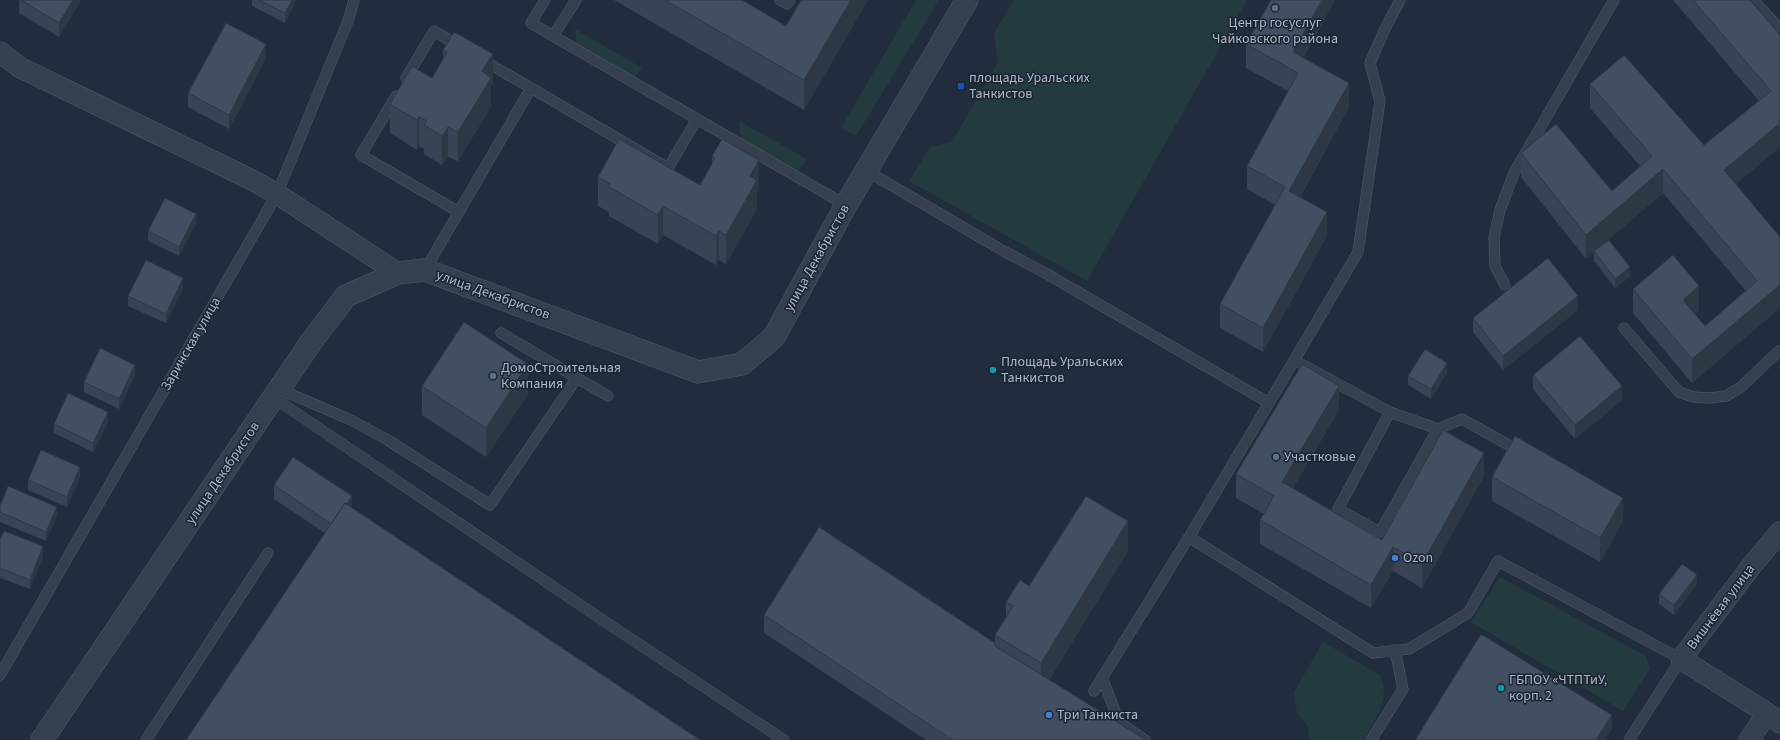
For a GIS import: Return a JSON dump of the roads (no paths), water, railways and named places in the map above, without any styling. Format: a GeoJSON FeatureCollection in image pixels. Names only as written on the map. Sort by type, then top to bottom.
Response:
{"type":"FeatureCollection","features":[{"type":"Feature","properties":{"kind":"street","name":"улица Декабристов"},"geometry":{"type":"LineString","coordinates":[[42,740],[277,394],[346,296],[398,273],[425,270],[698,372],[742,364],[774,337],[846,205],[967,0]]}},
{"type":"Feature","properties":{"kind":"street"},"geometry":{"type":"LineString","coordinates":[[0,52],[19,67],[250,179],[277,194],[398,273]]}},
{"type":"Feature","properties":{"kind":"street","name":"Вишнёвая улица"},"geometry":{"type":"LineString","coordinates":[[1750,740],[1774,718],[1681,660],[1780,532]]}},
{"type":"Feature","properties":{"kind":"lane","name":"Заринская улица"},"geometry":{"type":"LineString","coordinates":[[0,674],[277,194],[348,21],[354,0]]}},
{"type":"Feature","properties":{"kind":"lane"},"geometry":{"type":"LineString","coordinates":[[545,0],[531,23],[846,205]]}},
{"type":"Feature","properties":{"kind":"lane"},"geometry":{"type":"LineString","coordinates":[[554,36],[576,0]]}},
{"type":"Feature","properties":{"kind":"lane"},"geometry":{"type":"LineString","coordinates":[[780,0],[787,4],[790,0]]}},
{"type":"Feature","properties":{"kind":"lane"},"geometry":{"type":"LineString","coordinates":[[1094,691],[1189,537],[1358,252],[1380,101],[1370,63],[1400,0]]}},
{"type":"Feature","properties":{"kind":"lane"},"geometry":{"type":"LineString","coordinates":[[1505,285],[1495,266],[1494,237],[1500,210],[1514,174],[1614,0]]}},
{"type":"Feature","properties":{"kind":"lane"},"geometry":{"type":"LineString","coordinates":[[1753,0],[1780,29]]}},
{"type":"Feature","properties":{"kind":"lane"},"geometry":{"type":"LineString","coordinates":[[459,212],[361,155],[434,31],[668,168],[697,119]]}},
{"type":"Feature","properties":{"kind":"lane"},"geometry":{"type":"LineString","coordinates":[[425,270],[531,88]]}},
{"type":"Feature","properties":{"kind":"lane"},"geometry":{"type":"LineString","coordinates":[[867,171],[1000,250],[1047,274],[1269,403]]}},
{"type":"Feature","properties":{"kind":"lane"},"geometry":{"type":"LineString","coordinates":[[1624,328],[1680,392],[1693,397],[1709,398],[1726,396],[1741,387],[1780,350]]}},
{"type":"Feature","properties":{"kind":"lane"},"geometry":{"type":"LineString","coordinates":[[501,333],[608,396]]}},
{"type":"Feature","properties":{"kind":"lane"},"geometry":{"type":"LineString","coordinates":[[1294,360],[1390,412],[1438,429]]}},
{"type":"Feature","properties":{"kind":"lane"},"geometry":{"type":"LineString","coordinates":[[277,394],[351,420],[386,439],[490,505],[577,378]]}},
{"type":"Feature","properties":{"kind":"lane"},"geometry":{"type":"LineString","coordinates":[[277,394],[607,623],[784,740]]}},
{"type":"Feature","properties":{"kind":"lane"},"geometry":{"type":"LineString","coordinates":[[1390,412],[1338,509],[1380,532],[1438,429],[1462,419],[1530,457]]}},
{"type":"Feature","properties":{"kind":"lane"},"geometry":{"type":"LineString","coordinates":[[1189,537],[1373,652],[1409,649],[1468,613],[1498,561],[1681,660],[1629,740]]}},
{"type":"Feature","properties":{"kind":"lane"},"geometry":{"type":"LineString","coordinates":[[146,740],[268,553]]}},
{"type":"Feature","properties":{"kind":"lane"},"geometry":{"type":"LineString","coordinates":[[1371,740],[1403,689],[1395,650]]}},
{"type":"Feature","properties":{"kind":"lane"},"geometry":{"type":"LineString","coordinates":[[1102,677],[1119,722],[1146,740]]}},
{"type":"Feature","properties":{"kind":"place","name":"Центр госуслуг Чайковского района"},"geometry":{"type":"Point","coordinates":[1275,8]}},
{"type":"Feature","properties":{"kind":"place","name":"площадь Уральских Танкистов"},"geometry":{"type":"Point","coordinates":[961,86]}},
{"type":"Feature","properties":{"kind":"place","name":"Площадь Уральских Танкистов"},"geometry":{"type":"Point","coordinates":[993,370]}},
{"type":"Feature","properties":{"kind":"place","name":"ДомоСтроительная Компания"},"geometry":{"type":"Point","coordinates":[493,376]}},
{"type":"Feature","properties":{"kind":"place","name":"Участковые"},"geometry":{"type":"Point","coordinates":[1276,457]}},
{"type":"Feature","properties":{"kind":"place","name":"Ozon"},"geometry":{"type":"Point","coordinates":[1395,558]}},
{"type":"Feature","properties":{"kind":"place","name":"ГБПОУ «ЧТПТиУ, корп. 2"},"geometry":{"type":"Point","coordinates":[1501,688]}},
{"type":"Feature","properties":{"kind":"place","name":"Три Танкиста"},"geometry":{"type":"Point","coordinates":[1049,715]}}]}
